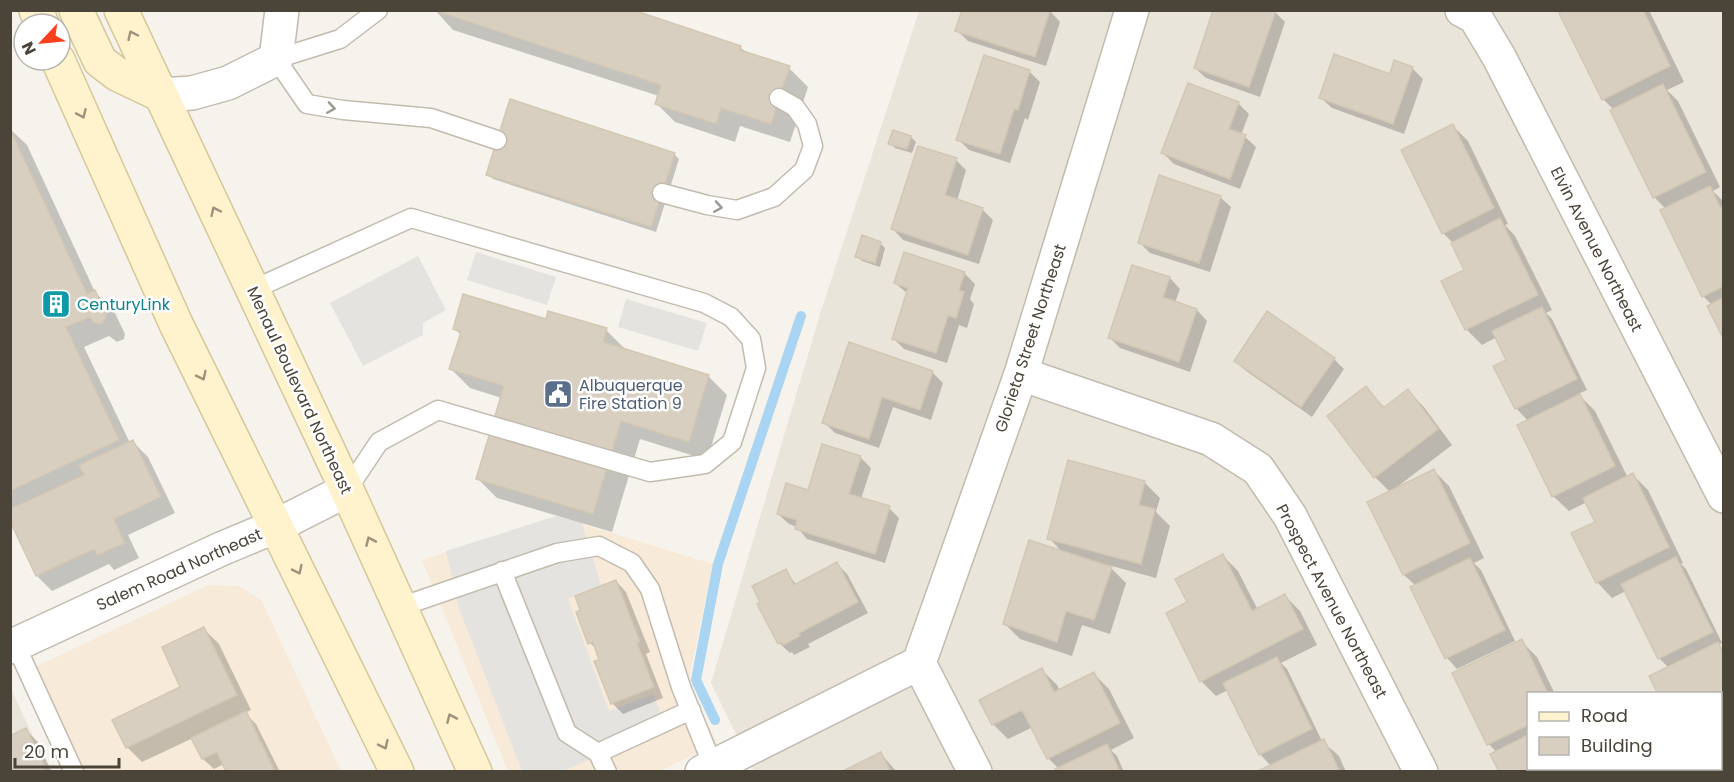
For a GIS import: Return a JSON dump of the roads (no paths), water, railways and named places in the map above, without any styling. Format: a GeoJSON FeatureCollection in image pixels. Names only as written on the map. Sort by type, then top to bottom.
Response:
{"type":"FeatureCollection","features":[{"type":"Feature","properties":{"kind":"main road"},"geometry":{"type":"LineString","coordinates":[[76,10],[100,61],[117,74],[161,95]]}},
{"type":"Feature","properties":{"kind":"main road","name":"Menaul Boulevard Northeast"},"geometry":{"type":"LineString","coordinates":[[121,10],[347,490],[475,771]]}},
{"type":"Feature","properties":{"kind":"main road"},"geometry":{"type":"LineString","coordinates":[[63,72],[176,324],[397,771]]}},
{"type":"Feature","properties":{"kind":"street"},"geometry":{"type":"LineString","coordinates":[[161,95],[192,93],[228,83],[276,59],[282,10]]}},
{"type":"Feature","properties":{"kind":"street","name":"Glorieta Street Northeast"},"geometry":{"type":"LineString","coordinates":[[919,663],[1021,374],[1132,10]]}},
{"type":"Feature","properties":{"kind":"street","name":"Elvin Avenue Northeast"},"geometry":{"type":"LineString","coordinates":[[1462,10],[1475,17],[1499,57],[1724,496]]}},
{"type":"Feature","properties":{"kind":"street","name":"Prospect Avenue Northeast"},"geometry":{"type":"LineString","coordinates":[[1021,374],[1211,439],[1258,469],[1290,516],[1421,771]]}},
{"type":"Feature","properties":{"kind":"street","name":"Salem Road Northeast"},"geometry":{"type":"LineString","coordinates":[[12,642],[276,526],[347,490]]}},
{"type":"Feature","properties":{"kind":"street"},"geometry":{"type":"LineString","coordinates":[[720,767],[919,663],[975,771]]}},
{"type":"Feature","properties":{"kind":"lane"},"geometry":{"type":"LineString","coordinates":[[378,10],[340,39],[276,59],[307,105],[431,118],[497,140]]}},
{"type":"Feature","properties":{"kind":"lane"},"geometry":{"type":"LineString","coordinates":[[662,193],[737,210],[774,197],[804,170],[813,146],[807,124],[795,107],[779,98]]}},
{"type":"Feature","properties":{"kind":"lane"},"geometry":{"type":"LineString","coordinates":[[252,290],[411,218],[704,303],[731,316],[751,339],[756,368],[732,442],[705,464],[650,472],[438,410],[379,442],[347,490]]}},
{"type":"Feature","properties":{"kind":"lane"},"geometry":{"type":"LineString","coordinates":[[400,607],[557,553],[599,546],[632,563],[650,588],[681,687],[720,767]]}},
{"type":"Feature","properties":{"kind":"lane"},"geometry":{"type":"LineString","coordinates":[[502,571],[567,733],[598,753],[607,771]]}},
{"type":"Feature","properties":{"kind":"lane"},"geometry":{"type":"LineString","coordinates":[[12,642],[74,771]]}},
{"type":"Feature","properties":{"kind":"lane"},"geometry":{"type":"LineString","coordinates":[[598,753],[691,710]]}},
{"type":"Feature","properties":{"kind":"waterway"},"geometry":{"type":"LineString","coordinates":[[715,720],[696,680],[718,564],[801,316]]}},
{"type":"Feature","properties":{"kind":"place","name":"CenturyLink"},"geometry":{"type":"Point","coordinates":[56,304]}},
{"type":"Feature","properties":{"kind":"place","name":"Albuquerque Fire Station 9"},"geometry":{"type":"Point","coordinates":[558,394]}}]}
